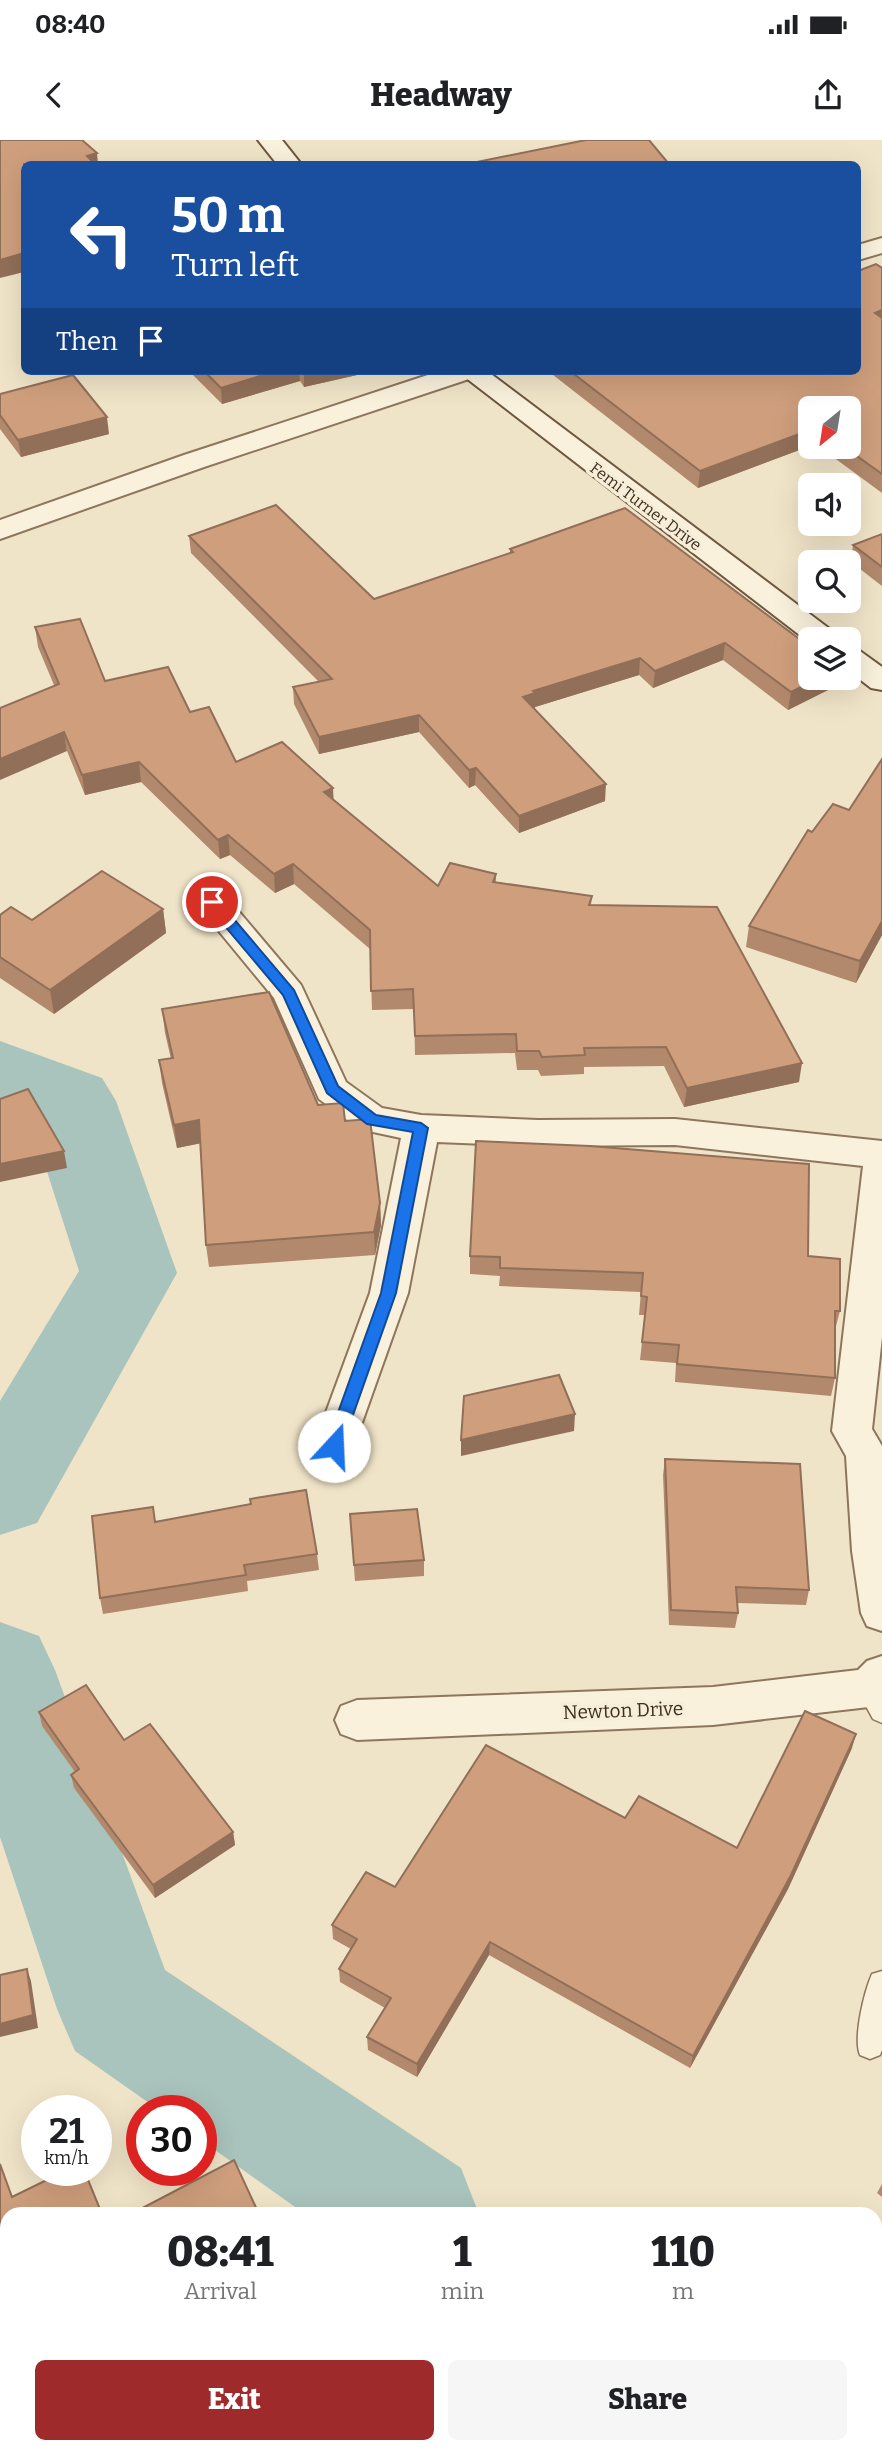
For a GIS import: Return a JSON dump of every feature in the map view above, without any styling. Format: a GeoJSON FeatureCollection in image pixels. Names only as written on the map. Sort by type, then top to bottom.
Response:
{"type":"FeatureCollection","features":[{"type":"Feature","properties":{"kind":"street"},"geometry":{"type":"LineString","coordinates":[[270,140],[287,161]]}},
{"type":"Feature","properties":{"kind":"street"},"geometry":{"type":"LineString","coordinates":[[861,252],[882,245]]}},
{"type":"Feature","properties":{"kind":"street"},"geometry":{"type":"LineString","coordinates":[[0,530],[194,461],[456,375]]}},
{"type":"Feature","properties":{"kind":"street","name":"Femi Turner Drive"},"geometry":{"type":"LineString","coordinates":[[473,375],[808,627]]}},
{"type":"Feature","properties":{"kind":"street"},"geometry":{"type":"LineString","coordinates":[[861,666],[882,681]]}},
{"type":"Feature","properties":{"kind":"street"},"geometry":{"type":"LineString","coordinates":[[212,902],[289,993],[332,1090],[372,1120],[421,1128],[538,1133],[676,1132],[882,1155]]}},
{"type":"Feature","properties":{"kind":"street"},"geometry":{"type":"LineString","coordinates":[[334,1446],[388,1293],[421,1128]]}},
{"type":"Feature","properties":{"kind":"street"},"geometry":{"type":"LineString","coordinates":[[882,1161],[852,1431],[866,1454],[873,1551],[882,1613]]}},
{"type":"Feature","properties":{"kind":"street","name":"Newton Drive"},"geometry":{"type":"LineString","coordinates":[[357,1720],[713,1706],[878,1692]]}},
{"type":"Feature","properties":{"kind":"lane"},"geometry":{"type":"LineString","coordinates":[[870,2045],[882,1984]]}},
{"type":"Feature","properties":{"kind":"building"},"geometry":{"type":"Polygon","coordinates":[[[0,140],[82,140],[97,153],[87,156],[92,161],[21,161],[21,254],[0,260],[0,140]]]}},
{"type":"Feature","properties":{"kind":"building"},"geometry":{"type":"Polygon","coordinates":[[[586,140],[649,140],[666,161],[482,161],[586,140]]]}},
{"type":"Feature","properties":{"kind":"building"},"geometry":{"type":"Polygon","coordinates":[[[876,264],[882,268],[882,310],[875,313],[882,318],[882,474],[861,459],[861,396],[798,396],[798,434],[700,471],[575,375],[861,375],[861,270],[876,264]]]}},
{"type":"Feature","properties":{"kind":"building"},"geometry":{"type":"Polygon","coordinates":[[[73,375],[107,417],[18,440],[0,415],[0,394],[73,375]]]}},
{"type":"Feature","properties":{"kind":"building"},"geometry":{"type":"Polygon","coordinates":[[[208,375],[263,375],[221,388],[208,375]]]}},
{"type":"Feature","properties":{"kind":"building"},"geometry":{"type":"Polygon","coordinates":[[[276,505],[374,599],[513,552],[510,549],[625,508],[798,638],[798,689],[791,692],[725,643],[655,671],[640,658],[533,691],[535,693],[523,697],[606,784],[519,816],[476,768],[469,770],[419,715],[319,737],[293,687],[332,679],[189,536],[276,505]]]}},
{"type":"Feature","properties":{"kind":"building"},"geometry":{"type":"Polygon","coordinates":[[[882,534],[882,567],[861,550],[853,545],[882,534]]]}},
{"type":"Feature","properties":{"kind":"building"},"geometry":{"type":"Polygon","coordinates":[[[80,619],[105,681],[168,667],[190,712],[209,707],[236,762],[282,742],[333,788],[324,792],[438,886],[450,863],[496,874],[493,882],[592,896],[589,905],[717,907],[802,1063],[687,1088],[666,1047],[584,1048],[585,1055],[542,1057],[539,1051],[517,1051],[516,1034],[415,1036],[413,989],[371,991],[370,930],[293,864],[274,874],[228,835],[218,840],[139,762],[82,775],[64,732],[0,759],[0,708],[59,684],[35,627],[80,619]]]}},
{"type":"Feature","properties":{"kind":"building"},"geometry":{"type":"Polygon","coordinates":[[[882,759],[882,921],[860,961],[749,926],[808,830],[812,832],[833,804],[849,810],[882,759]]]}},
{"type":"Feature","properties":{"kind":"building"},"geometry":{"type":"Polygon","coordinates":[[[102,871],[163,909],[50,990],[0,957],[0,915],[11,907],[32,920],[102,871]]]}},
{"type":"Feature","properties":{"kind":"building"},"geometry":{"type":"Polygon","coordinates":[[[269,992],[318,1105],[343,1103],[345,1121],[370,1119],[380,1203],[374,1232],[206,1245],[199,1120],[174,1125],[159,1060],[173,1058],[162,1009],[269,992]]]}},
{"type":"Feature","properties":{"kind":"building"},"geometry":{"type":"Polygon","coordinates":[[[28,1089],[64,1151],[0,1164],[0,1099],[28,1089]]]}},
{"type":"Feature","properties":{"kind":"building"},"geometry":{"type":"Polygon","coordinates":[[[476,1141],[590,1146],[809,1164],[808,1256],[840,1259],[840,1311],[835,1311],[835,1378],[677,1364],[679,1345],[642,1342],[647,1297],[641,1296],[643,1273],[500,1268],[500,1257],[470,1256],[476,1141]]]}},
{"type":"Feature","properties":{"kind":"building"},"geometry":{"type":"Polygon","coordinates":[[[559,1375],[575,1414],[461,1440],[464,1396],[559,1375]]]}},
{"type":"Feature","properties":{"kind":"building"},"geometry":{"type":"Polygon","coordinates":[[[665,1459],[800,1464],[809,1590],[736,1587],[738,1613],[671,1610],[665,1459]]]}},
{"type":"Feature","properties":{"kind":"building"},"geometry":{"type":"Polygon","coordinates":[[[306,1490],[317,1554],[244,1565],[246,1575],[100,1598],[92,1516],[153,1507],[155,1522],[251,1504],[250,1499],[306,1490]]]}},
{"type":"Feature","properties":{"kind":"building"},"geometry":{"type":"Polygon","coordinates":[[[417,1509],[424,1560],[354,1565],[350,1514],[417,1509]]]}},
{"type":"Feature","properties":{"kind":"building"},"geometry":{"type":"Polygon","coordinates":[[[86,1685],[124,1740],[150,1724],[233,1832],[153,1885],[71,1775],[79,1769],[39,1712],[86,1685]]]}},
{"type":"Feature","properties":{"kind":"building"},"geometry":{"type":"Polygon","coordinates":[[[805,1711],[856,1734],[791,1875],[693,2056],[490,1942],[417,2064],[367,2037],[391,1998],[339,1969],[357,1939],[332,1925],[366,1872],[395,1887],[486,1745],[625,1818],[639,1796],[737,1848],[805,1711]]]}},
{"type":"Feature","properties":{"kind":"building"},"geometry":{"type":"Polygon","coordinates":[[[27,1969],[33,2015],[0,2024],[0,1975],[27,1969]]]}},
{"type":"Feature","properties":{"kind":"building"},"geometry":{"type":"Polygon","coordinates":[[[234,2160],[256,2207],[144,2207],[184,2186],[217,2186],[217,2169],[234,2160]]]}},
{"type":"Feature","properties":{"kind":"building"},"geometry":{"type":"Polygon","coordinates":[[[0,2164],[12,2197],[34,2186],[91,2186],[99,2207],[0,2207],[0,2164]]]}},
{"type":"Feature","properties":{"kind":"waterway"},"geometry":{"type":"LineString","coordinates":[[0,1073],[70,1101],[128,1273],[0,1492]]}},
{"type":"Feature","properties":{"kind":"waterway"},"geometry":{"type":"LineString","coordinates":[[0,1670],[118,2009],[405,2207]]}},
{"type":"Feature","properties":{"kind":"route"},"geometry":{"type":"LineString","coordinates":[[212,902],[289,993],[332,1090],[372,1120],[421,1128],[388,1293],[334,1446]]}}]}
